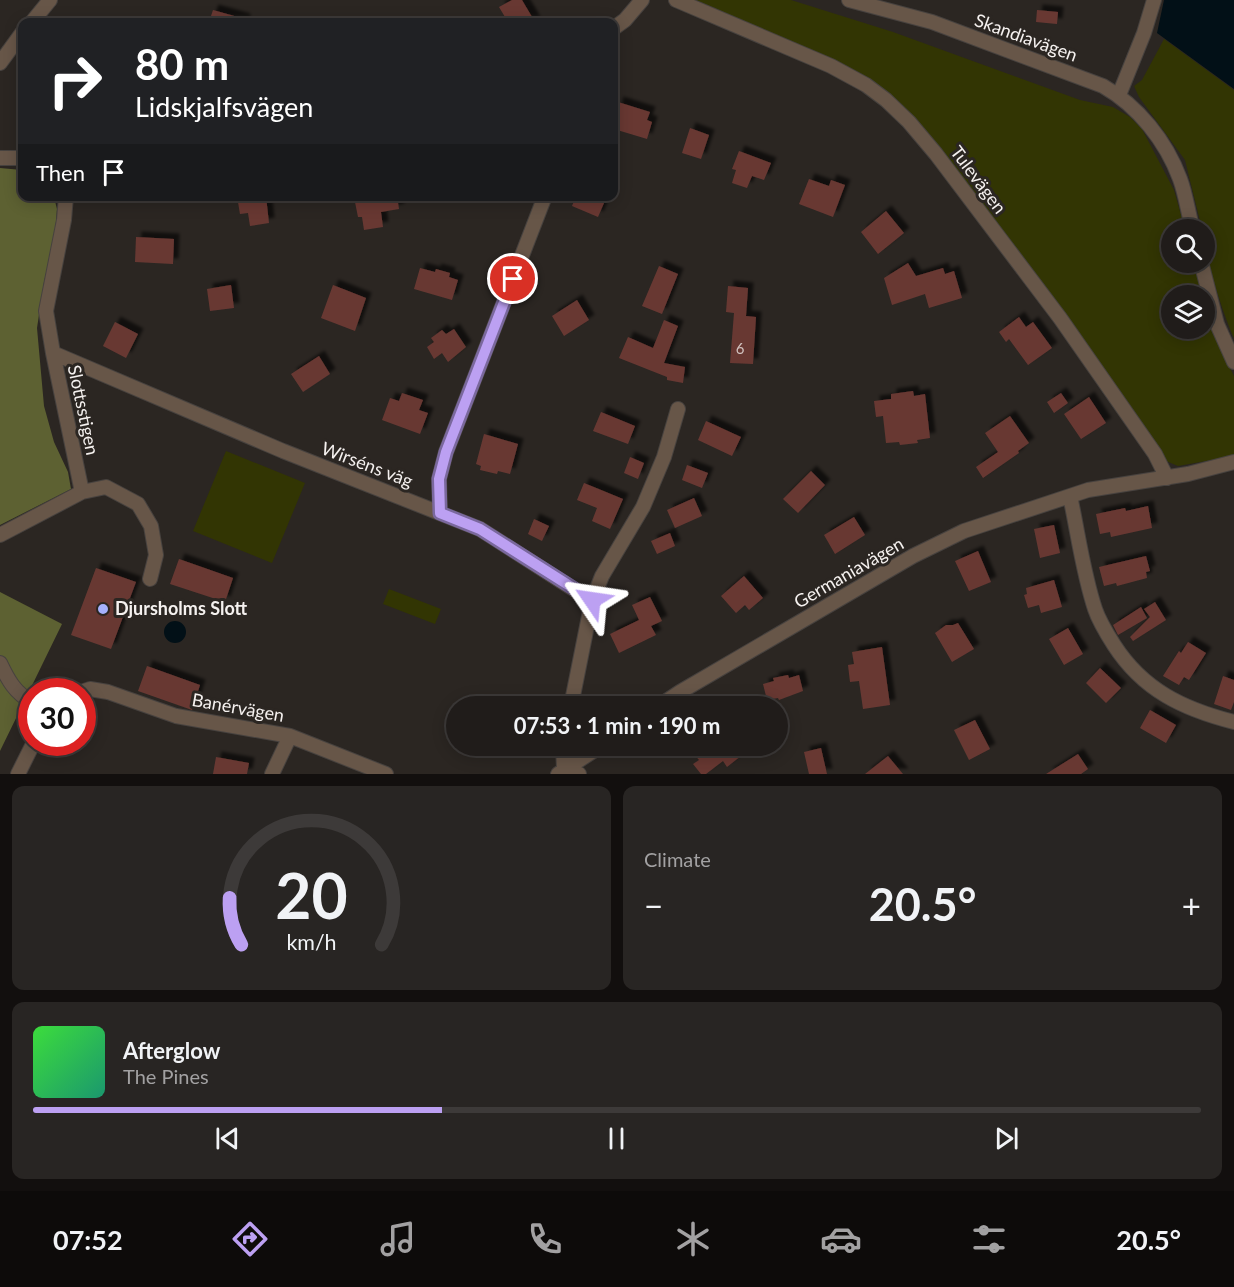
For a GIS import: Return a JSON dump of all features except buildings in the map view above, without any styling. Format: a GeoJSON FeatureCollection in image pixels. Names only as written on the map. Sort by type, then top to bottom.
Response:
{"type":"FeatureCollection","features":[{"type":"Feature","properties":{"kind":"street"},"geometry":{"type":"LineString","coordinates":[[35,18],[50,0]]}},
{"type":"Feature","properties":{"kind":"street"},"geometry":{"type":"LineString","coordinates":[[619,24],[642,0]]}},
{"type":"Feature","properties":{"kind":"street","name":"Tulevägen"},"geometry":{"type":"LineString","coordinates":[[676,0],[831,66],[866,85],[909,122],[1060,318],[1155,454],[1167,478]]}},
{"type":"Feature","properties":{"kind":"street","name":"Skandiavägen"},"geometry":{"type":"LineString","coordinates":[[849,0],[932,22],[1103,86],[1119,95],[1158,134],[1180,179],[1190,219]]}},
{"type":"Feature","properties":{"kind":"street"},"geometry":{"type":"LineString","coordinates":[[1119,95],[1144,33],[1154,0]]}},
{"type":"Feature","properties":{"kind":"street"},"geometry":{"type":"LineString","coordinates":[[0,63],[18,38]]}},
{"type":"Feature","properties":{"kind":"street"},"geometry":{"type":"LineString","coordinates":[[0,158],[18,158]]}},
{"type":"Feature","properties":{"kind":"street","name":"Slottsstigen"},"geometry":{"type":"LineString","coordinates":[[65,201],[46,311],[82,492]]}},
{"type":"Feature","properties":{"kind":"street"},"geometry":{"type":"LineString","coordinates":[[440,513],[439,479],[446,452],[543,201]]}},
{"type":"Feature","properties":{"kind":"street"},"geometry":{"type":"LineString","coordinates":[[1204,273],[1217,324],[1234,362]]}},
{"type":"Feature","properties":{"kind":"street","name":"Wirséns väg"},"geometry":{"type":"LineString","coordinates":[[53,353],[283,452],[480,529],[592,600]]}},
{"type":"Feature","properties":{"kind":"street"},"geometry":{"type":"LineString","coordinates":[[573,696],[592,600],[602,576],[644,507],[664,457],[678,409]]}},
{"type":"Feature","properties":{"kind":"street","name":"Germaniavägen"},"geometry":{"type":"LineString","coordinates":[[674,696],[913,556],[964,531],[1088,490],[1167,478],[1234,462]]}},
{"type":"Feature","properties":{"kind":"street"},"geometry":{"type":"LineString","coordinates":[[0,535],[82,492],[106,487],[138,504],[151,526],[156,555],[150,579]]}},
{"type":"Feature","properties":{"kind":"street"},"geometry":{"type":"LineString","coordinates":[[1070,496],[1095,610],[1118,652],[1131,669],[1148,684],[1174,701],[1204,714],[1234,722]]}},
{"type":"Feature","properties":{"kind":"street"},"geometry":{"type":"LineString","coordinates":[[0,663],[6,677],[18,692]]}},
{"type":"Feature","properties":{"kind":"street","name":"Banérvägen"},"geometry":{"type":"LineString","coordinates":[[96,690],[108,692],[176,716],[290,736],[386,774]]}},
{"type":"Feature","properties":{"kind":"street"},"geometry":{"type":"LineString","coordinates":[[272,774],[290,736]]}},
{"type":"Feature","properties":{"kind":"street"},"geometry":{"type":"LineString","coordinates":[[18,774],[27,756]]}},
{"type":"Feature","properties":{"kind":"street"},"geometry":{"type":"LineString","coordinates":[[561,771],[562,756]]}},
{"type":"Feature","properties":{"kind":"street"},"geometry":{"type":"LineString","coordinates":[[561,771],[585,756]]}},
{"type":"Feature","properties":{"kind":"street"},"geometry":{"type":"LineString","coordinates":[[561,771],[579,774]]}},
{"type":"Feature","properties":{"kind":"shaded area"},"geometry":{"type":"Polygon","coordinates":[[[696,0],[791,0],[893,32],[1080,100],[1113,107],[1130,117],[1142,129],[1174,190],[1182,219],[1161,219],[1161,273],[1197,273],[1200,285],[1161,285],[1161,339],[1215,338],[1234,376],[1234,456],[1178,466],[1166,461],[1105,371],[934,142],[811,51],[696,0]]]}},
{"type":"Feature","properties":{"kind":"shaded area"},"geometry":{"type":"Polygon","coordinates":[[[1164,0],[1234,0],[1234,89],[1157,33],[1164,0]]]}},
{"type":"Feature","properties":{"kind":"shaded area"},"geometry":{"type":"Polygon","coordinates":[[[1164,39],[1234,90],[1234,338],[1212,273],[1215,273],[1215,219],[1200,219],[1185,160],[1139,97],[1134,86],[1142,80],[1164,39]]]}},
{"type":"Feature","properties":{"kind":"shaded area"},"geometry":{"type":"Polygon","coordinates":[[[226,451],[305,483],[272,563],[193,531],[226,451]]]}},
{"type":"Feature","properties":{"kind":"shaded area"},"geometry":{"type":"Polygon","coordinates":[[[389,589],[441,609],[435,624],[383,604],[389,589]]]}},
{"type":"Feature","properties":{"kind":"shaded area"},"geometry":{"type":"Polygon","coordinates":[[[175,621],[183,624],[186,632],[183,640],[175,643],[167,640],[164,632],[167,624],[175,621]]]}},
{"type":"Feature","properties":{"kind":"green space"},"geometry":{"type":"Polygon","coordinates":[[[0,168],[18,170],[18,201],[55,201],[57,209],[55,234],[37,328],[44,406],[54,442],[68,472],[71,489],[0,525],[0,168]]]}},
{"type":"Feature","properties":{"kind":"green space"},"geometry":{"type":"Polygon","coordinates":[[[0,592],[62,624],[36,678],[18,678],[18,714],[0,751],[0,592]]]}},
{"type":"Feature","properties":{"kind":"place","name":"Djursholms Slott"},"geometry":{"type":"Point","coordinates":[103,609]}},
{"type":"Feature","properties":{"kind":"route"},"geometry":{"type":"LineString","coordinates":[[513,279],[446,452],[439,479],[440,513],[480,529],[592,600]]}}]}
